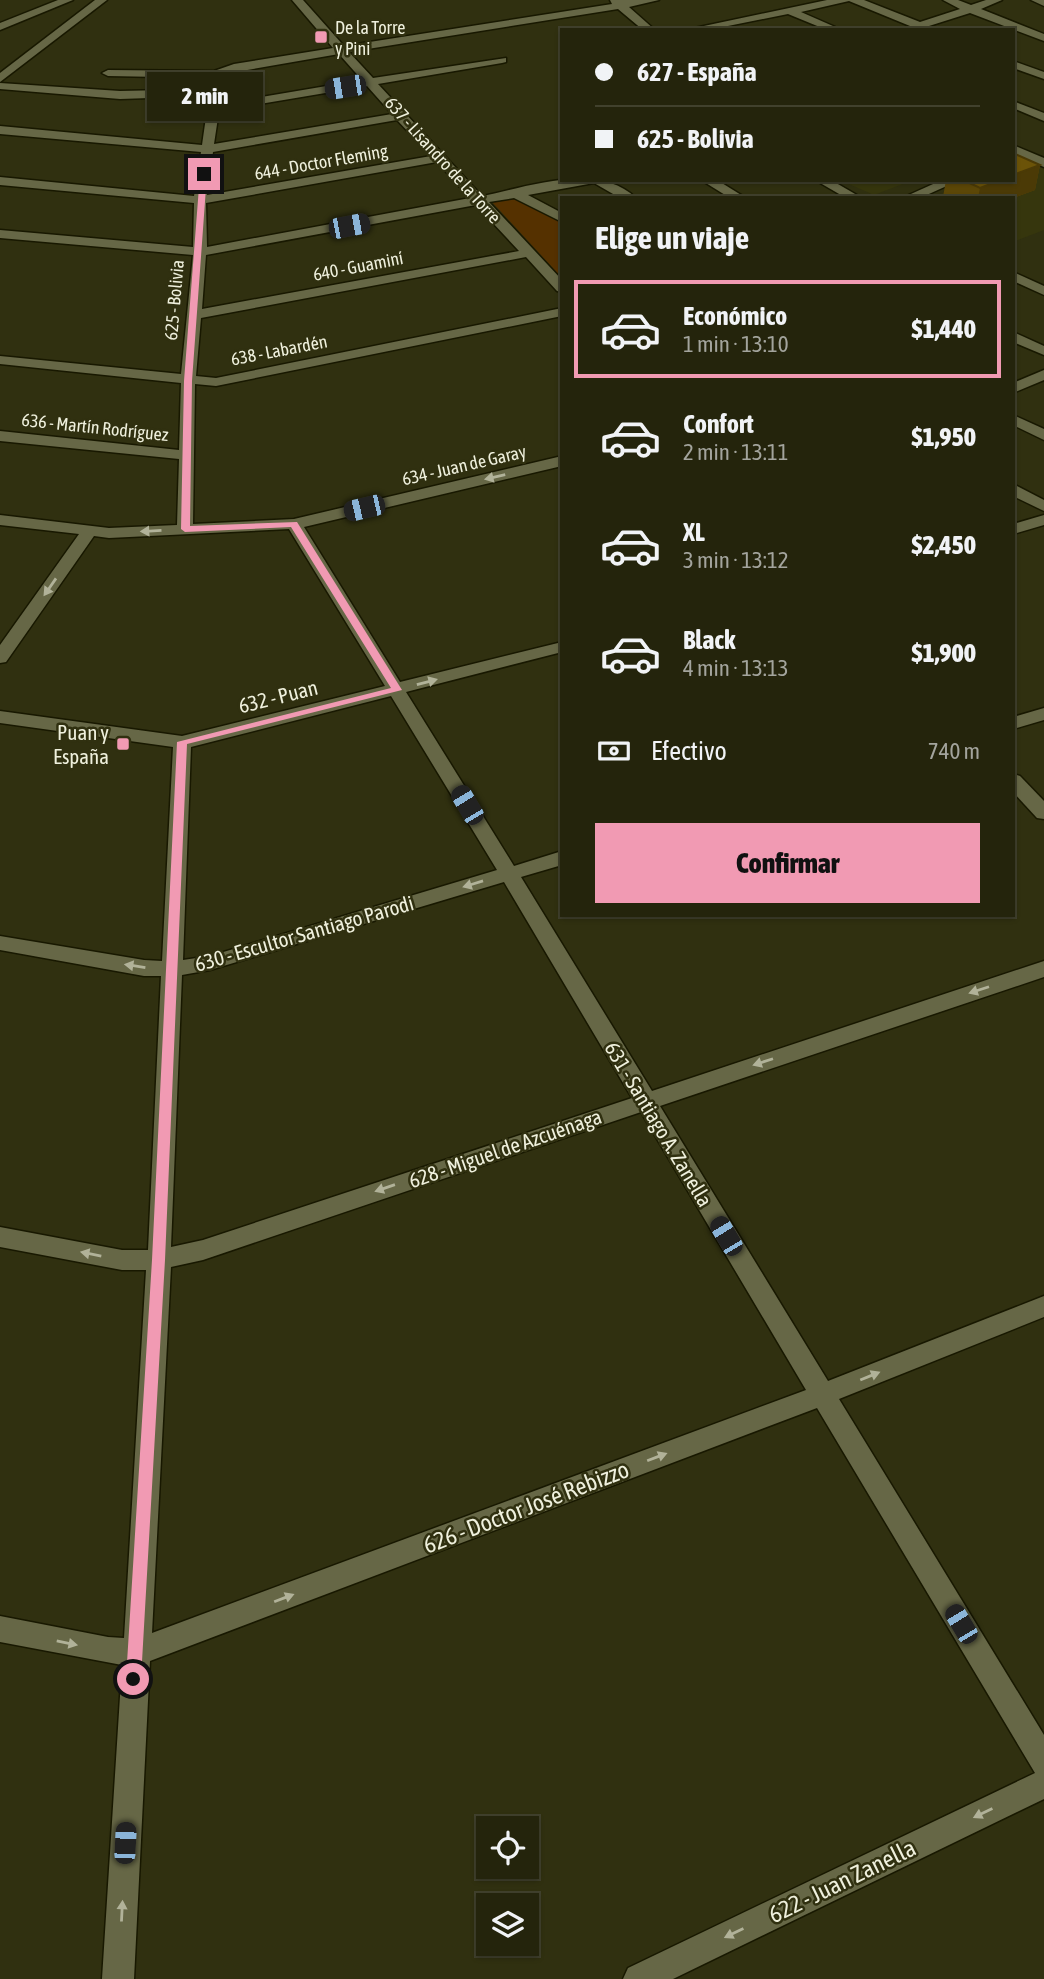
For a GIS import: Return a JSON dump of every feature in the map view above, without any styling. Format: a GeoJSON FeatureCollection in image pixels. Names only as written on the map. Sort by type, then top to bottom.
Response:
{"type":"FeatureCollection","features":[{"type":"Feature","properties":{"kind":"street"},"geometry":{"type":"LineString","coordinates":[[0,27],[68,0]]}},
{"type":"Feature","properties":{"kind":"street"},"geometry":{"type":"LineString","coordinates":[[0,79],[102,0]]}},
{"type":"Feature","properties":{"kind":"street","name":"637 - Lisandro de la Torre"},"geometry":{"type":"LineString","coordinates":[[297,0],[400,116],[560,286]]}},
{"type":"Feature","properties":{"kind":"street"},"geometry":{"type":"LineString","coordinates":[[107,73],[218,75],[219,72],[234,67],[617,3],[654,0]]}},
{"type":"Feature","properties":{"kind":"street"},"geometry":{"type":"LineString","coordinates":[[700,28],[844,0]]}},
{"type":"Feature","properties":{"kind":"street"},"geometry":{"type":"LineString","coordinates":[[854,0],[925,28],[997,0]]}},
{"type":"Feature","properties":{"kind":"street"},"geometry":{"type":"LineString","coordinates":[[948,0],[1044,38]]}},
{"type":"Feature","properties":{"kind":"street"},"geometry":{"type":"LineString","coordinates":[[1036,0],[1044,3]]}},
{"type":"Feature","properties":{"kind":"street"},"geometry":{"type":"LineString","coordinates":[[617,3],[648,28]]}},
{"type":"Feature","properties":{"kind":"street"},"geometry":{"type":"LineString","coordinates":[[790,11],[832,28]]}},
{"type":"Feature","properties":{"kind":"street"},"geometry":{"type":"LineString","coordinates":[[730,22],[743,28]]}},
{"type":"Feature","properties":{"kind":"street"},"geometry":{"type":"LineString","coordinates":[[211,109],[502,60]]}},
{"type":"Feature","properties":{"kind":"street"},"geometry":{"type":"LineString","coordinates":[[1015,65],[1044,76]]}},
{"type":"Feature","properties":{"kind":"street","name":"625 - Bolivia"},"geometry":{"type":"LineString","coordinates":[[185,529],[188,381],[200,252],[200,200],[213,92],[218,75]]}},
{"type":"Feature","properties":{"kind":"street"},"geometry":{"type":"LineString","coordinates":[[0,86],[107,94],[213,92]]}},
{"type":"Feature","properties":{"kind":"street"},"geometry":{"type":"LineString","coordinates":[[1015,105],[1044,117]]}},
{"type":"Feature","properties":{"kind":"street"},"geometry":{"type":"LineString","coordinates":[[0,130],[207,149],[400,116]]}},
{"type":"Feature","properties":{"kind":"street"},"geometry":{"type":"LineString","coordinates":[[1017,154],[1044,148]]}},
{"type":"Feature","properties":{"kind":"street"},"geometry":{"type":"LineString","coordinates":[[1017,154],[1044,163]]}},
{"type":"Feature","properties":{"kind":"street","name":"644 - Doctor Fleming"},"geometry":{"type":"LineString","coordinates":[[0,181],[200,200],[440,158]]}},
{"type":"Feature","properties":{"kind":"street"},"geometry":{"type":"LineString","coordinates":[[0,234],[200,252],[579,182]]}},
{"type":"Feature","properties":{"kind":"street"},"geometry":{"type":"LineString","coordinates":[[602,182],[626,196]]}},
{"type":"Feature","properties":{"kind":"street"},"geometry":{"type":"LineString","coordinates":[[711,182],[736,196]]}},
{"type":"Feature","properties":{"kind":"street"},"geometry":{"type":"LineString","coordinates":[[825,182],[852,196]]}},
{"type":"Feature","properties":{"kind":"street"},"geometry":{"type":"LineString","coordinates":[[913,196],[949,182]]}},
{"type":"Feature","properties":{"kind":"street"},"geometry":{"type":"LineString","coordinates":[[517,194],[560,217]]}},
{"type":"Feature","properties":{"kind":"street","name":"640 - Guaminí"},"geometry":{"type":"LineString","coordinates":[[194,314],[528,253]]}},
{"type":"Feature","properties":{"kind":"street"},"geometry":{"type":"LineString","coordinates":[[1015,277],[1044,292]]}},
{"type":"Feature","properties":{"kind":"street","name":"638 - Labardén"},"geometry":{"type":"LineString","coordinates":[[0,360],[216,382],[560,312]]}},
{"type":"Feature","properties":{"kind":"street"},"geometry":{"type":"LineString","coordinates":[[1015,337],[1044,351]]}},
{"type":"Feature","properties":{"kind":"street"},"geometry":{"type":"LineString","coordinates":[[1015,389],[1044,374]]}},
{"type":"Feature","properties":{"kind":"street"},"geometry":{"type":"LineString","coordinates":[[1015,420],[1044,435]]}},
{"type":"Feature","properties":{"kind":"street","name":"636 - Martín Rodríguez"},"geometry":{"type":"LineString","coordinates":[[0,436],[186,455]]}},
{"type":"Feature","properties":{"kind":"street","name":"634 - Juan de Garay"},"geometry":{"type":"LineString","coordinates":[[0,520],[89,531],[294,524],[560,461]]}},
{"type":"Feature","properties":{"kind":"street"},"geometry":{"type":"LineString","coordinates":[[1015,490],[1044,506]]}},
{"type":"Feature","properties":{"kind":"street"},"geometry":{"type":"LineString","coordinates":[[1015,528],[1044,520]]}},
{"type":"Feature","properties":{"kind":"street","name":"631 - Santiago A. Zanella"},"geometry":{"type":"LineString","coordinates":[[294,524],[509,874],[1044,1762]]}},
{"type":"Feature","properties":{"kind":"street"},"geometry":{"type":"LineString","coordinates":[[0,658],[89,531]]}},
{"type":"Feature","properties":{"kind":"street","name":"632 - Puan"},"geometry":{"type":"LineString","coordinates":[[0,717],[182,742],[560,648]]}},
{"type":"Feature","properties":{"kind":"street"},"geometry":{"type":"LineString","coordinates":[[1015,722],[1044,714]]}},
{"type":"Feature","properties":{"kind":"street"},"geometry":{"type":"LineString","coordinates":[[118,1979],[159,1260],[182,742]]}},
{"type":"Feature","properties":{"kind":"street"},"geometry":{"type":"LineString","coordinates":[[1015,782],[1044,813]]}},
{"type":"Feature","properties":{"kind":"street","name":"630 - Escultor Santiago Parodi"},"geometry":{"type":"LineString","coordinates":[[0,943],[144,968],[172,969],[210,964],[560,859]]}},
{"type":"Feature","properties":{"kind":"street","name":"628 - Miguel de Azcuénaga"},"geometry":{"type":"LineString","coordinates":[[0,1237],[122,1260],[159,1260],[203,1250],[1044,969]]}},
{"type":"Feature","properties":{"kind":"street","name":"626 - Doctor José Rebizzo"},"geometry":{"type":"LineString","coordinates":[[0,1629],[108,1651],[135,1652],[822,1395],[1044,1306]]}},
{"type":"Feature","properties":{"kind":"street","name":"622 - Juan Zanella"},"geometry":{"type":"LineString","coordinates":[[639,1979],[1044,1784]]}},
{"type":"Feature","properties":{"kind":"shaded area"},"geometry":{"type":"Polygon","coordinates":[[[1022,163],[1044,166],[1044,230],[1015,241],[1015,196],[937,196],[972,182],[1015,182],[1022,163]]]}},
{"type":"Feature","properties":{"kind":"shaded area"},"geometry":{"type":"Polygon","coordinates":[[[845,182],[908,182],[874,195],[845,182]]]}},
{"type":"Feature","properties":{"kind":"shaded area"},"geometry":{"type":"Polygon","coordinates":[[[519,197],[560,221],[560,276],[492,202],[519,197]]]}},
{"type":"Feature","properties":{"kind":"building"},"geometry":{"type":"Polygon","coordinates":[[[1015,154],[1040,165],[1015,174],[1015,154]]]}},
{"type":"Feature","properties":{"kind":"building"},"geometry":{"type":"Polygon","coordinates":[[[967,182],[996,182],[980,188],[967,182]]]}},
{"type":"Feature","properties":{"kind":"place","name":"De la Torre y Pini"},"geometry":{"type":"Point","coordinates":[321,37]}},
{"type":"Feature","properties":{"kind":"place","name":"Puan y España"},"geometry":{"type":"Point","coordinates":[123,744]}},
{"type":"Feature","properties":{"kind":"route"},"geometry":{"type":"LineString","coordinates":[[133,1679],[159,1260],[182,742],[397,690],[294,524],[185,529],[188,381],[204,174]]}}]}
